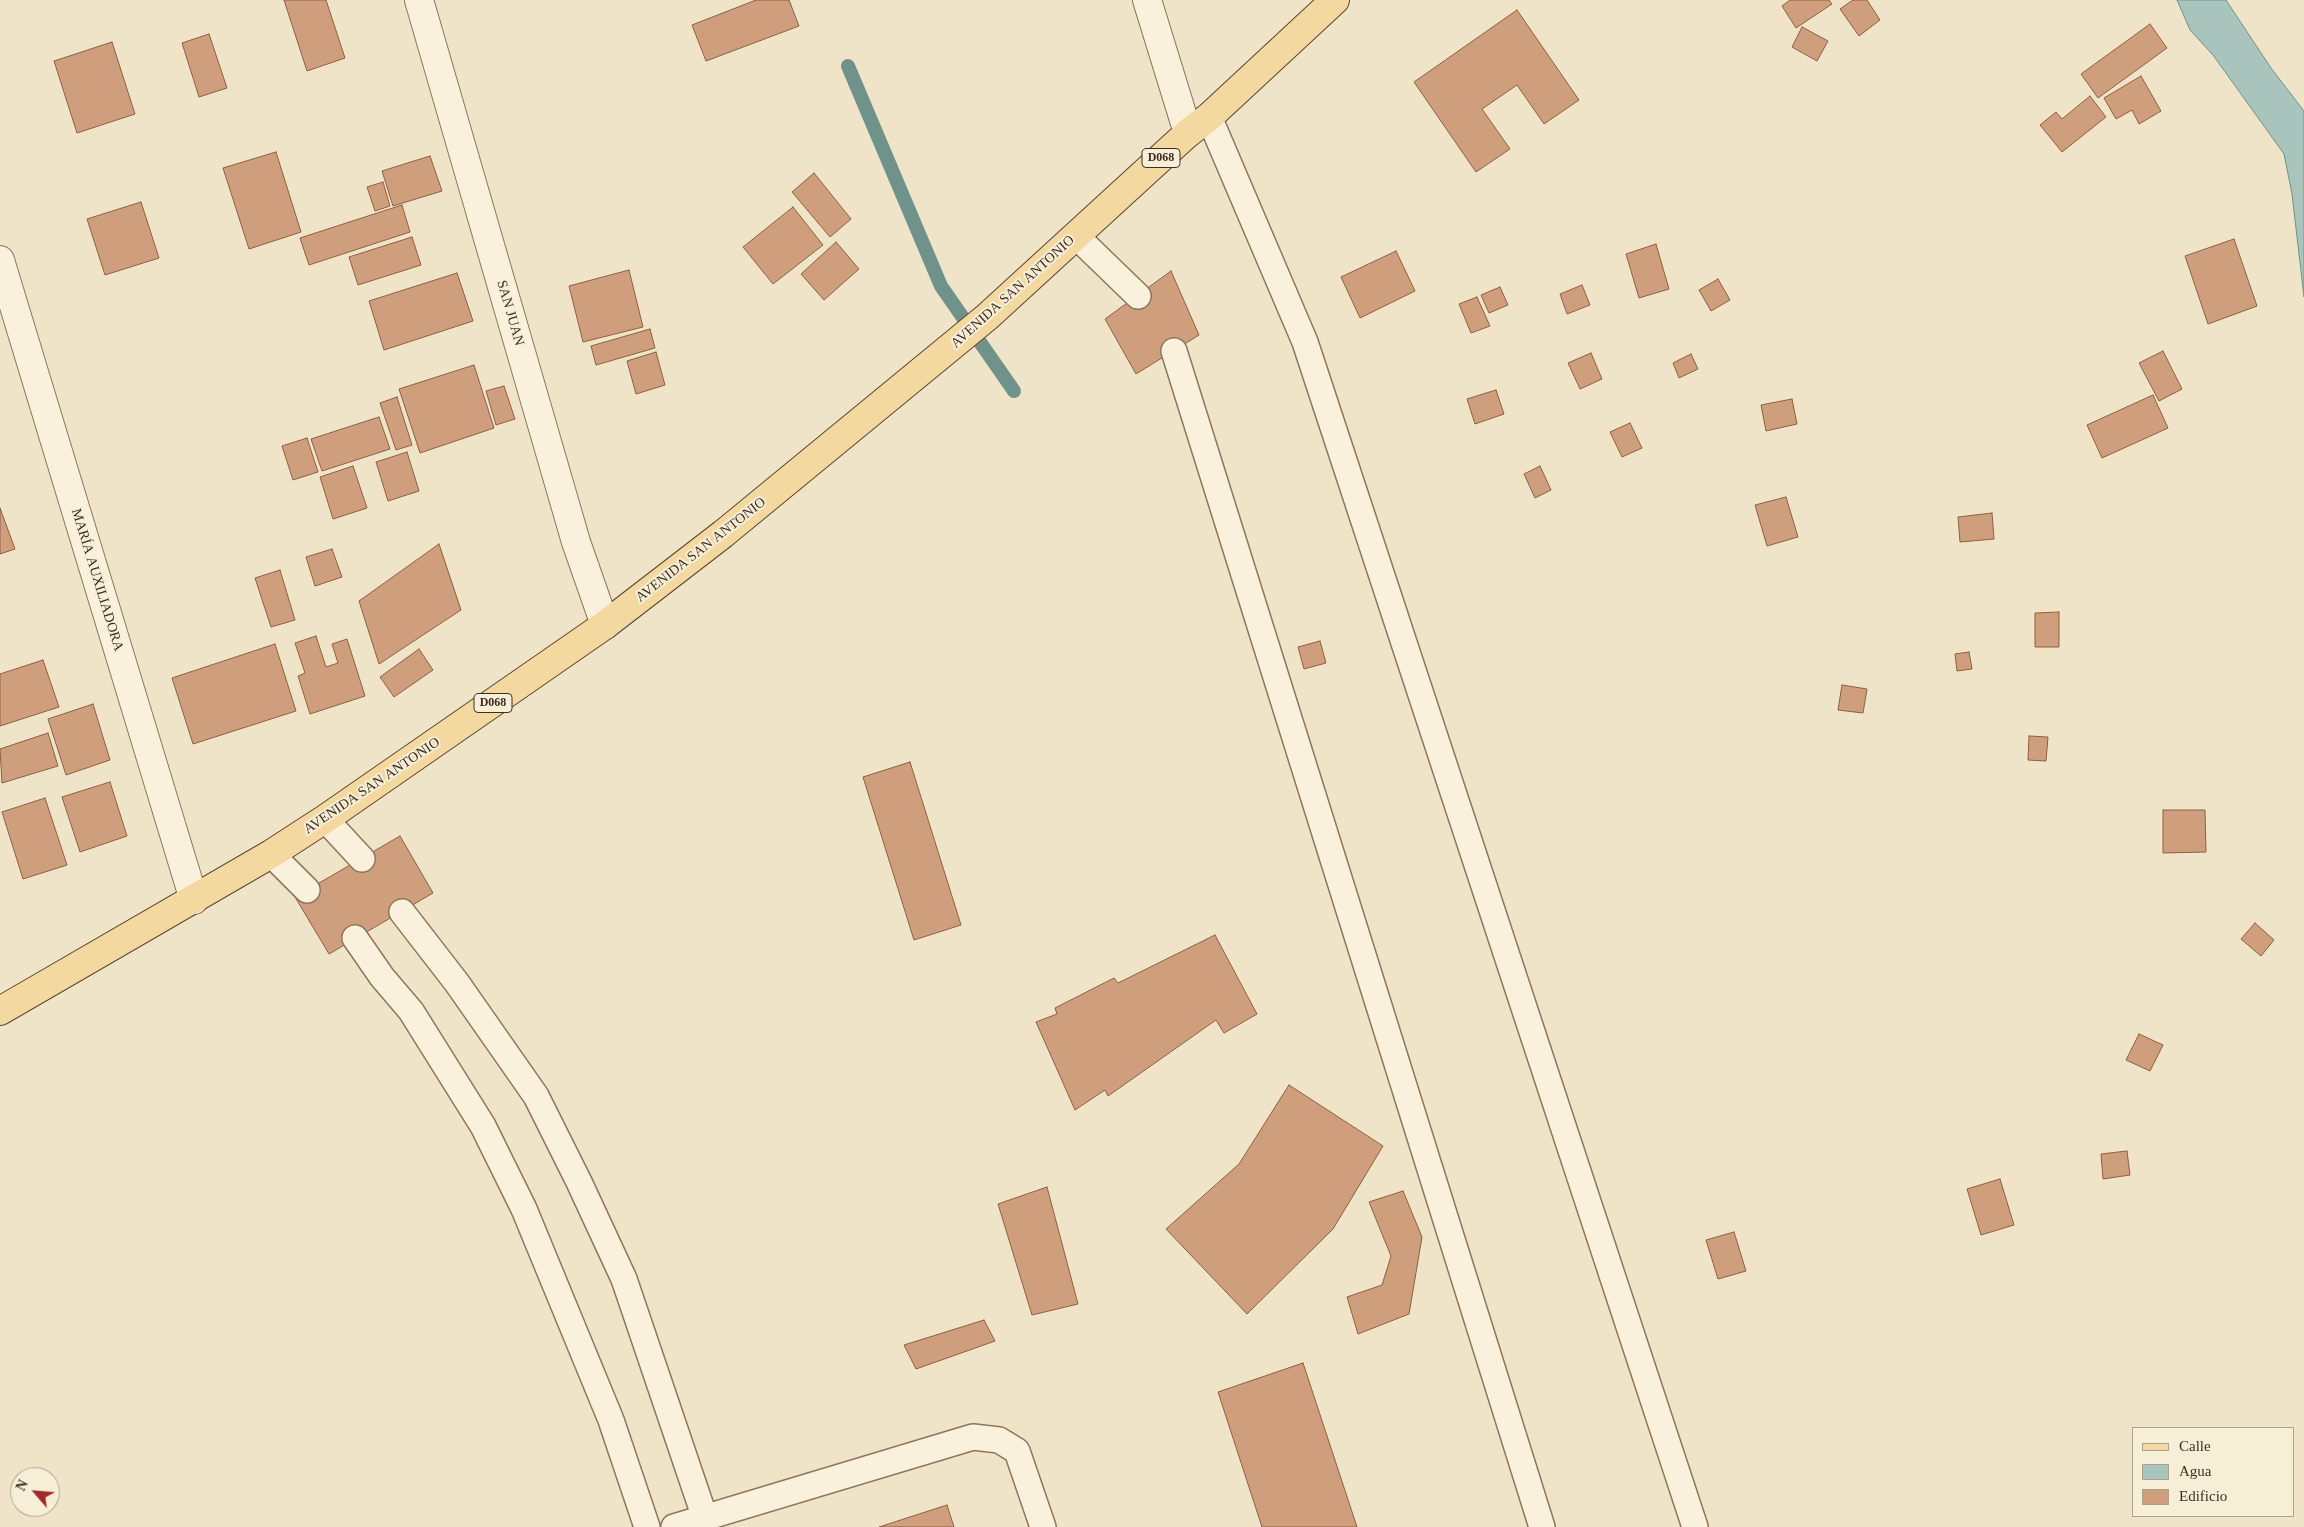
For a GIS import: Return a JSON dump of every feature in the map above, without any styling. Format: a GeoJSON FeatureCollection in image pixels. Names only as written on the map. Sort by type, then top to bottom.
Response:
{"type":"FeatureCollection","features":[{"type":"Feature","properties":{"kind":"main road","name":"AVENIDA SAN ANTONIO"},"geometry":{"type":"LineString","coordinates":[[0,1011],[194,900],[326,819],[605,625],[723,534],[987,317],[1335,0]]}},
{"type":"Feature","properties":{"kind":"street","name":"SAN JUAN"},"geometry":{"type":"LineString","coordinates":[[419,0],[576,542],[605,625]]}},
{"type":"Feature","properties":{"kind":"street"},"geometry":{"type":"LineString","coordinates":[[1147,0],[1199,125]]}},
{"type":"Feature","properties":{"kind":"street","name":"MARÍA AUXILIADORA"},"geometry":{"type":"LineString","coordinates":[[0,260],[194,900]]}},
{"type":"Feature","properties":{"kind":"lane"},"geometry":{"type":"LineString","coordinates":[[1199,125],[1305,342],[1695,1527]]}},
{"type":"Feature","properties":{"kind":"lane"},"geometry":{"type":"LineString","coordinates":[[1076,236],[1138,296]]}},
{"type":"Feature","properties":{"kind":"lane"},"geometry":{"type":"LineString","coordinates":[[1174,351],[1542,1527]]}},
{"type":"Feature","properties":{"kind":"lane"},"geometry":{"type":"LineString","coordinates":[[326,819],[362,859]]}},
{"type":"Feature","properties":{"kind":"lane"},"geometry":{"type":"LineString","coordinates":[[271,854],[307,890]]}},
{"type":"Feature","properties":{"kind":"lane"},"geometry":{"type":"LineString","coordinates":[[402,912],[457,983],[536,1096],[579,1182],[624,1279],[705,1518]]}},
{"type":"Feature","properties":{"kind":"lane"},"geometry":{"type":"LineString","coordinates":[[355,938],[382,977],[411,1011],[482,1126],[520,1200],[611,1420],[648,1527]]}},
{"type":"Feature","properties":{"kind":"lane"},"geometry":{"type":"LineString","coordinates":[[674,1527],[973,1437],[999,1440],[1017,1451],[1042,1527]]}},
{"type":"Feature","properties":{"kind":"water"},"geometry":{"type":"Polygon","coordinates":[[[2177,0],[2226,0],[2271,68],[2304,111],[2304,297],[2292,194],[2284,154],[2213,55],[2190,30],[2177,0]]]}},
{"type":"Feature","properties":{"kind":"building"},"geometry":{"type":"Polygon","coordinates":[[[284,0],[326,0],[345,58],[307,71],[284,0]]]}},
{"type":"Feature","properties":{"kind":"building"},"geometry":{"type":"Polygon","coordinates":[[[756,0],[789,0],[799,26],[706,61],[692,25],[756,0]]]}},
{"type":"Feature","properties":{"kind":"building"},"geometry":{"type":"Polygon","coordinates":[[[1790,0],[1829,0],[1832,4],[1796,28],[1782,6],[1790,0]]]}},
{"type":"Feature","properties":{"kind":"building"},"geometry":{"type":"Polygon","coordinates":[[[1853,0],[1867,0],[1880,20],[1859,36],[1840,9],[1853,0]]]}},
{"type":"Feature","properties":{"kind":"building"},"geometry":{"type":"Polygon","coordinates":[[[1517,10],[1579,100],[1544,124],[1517,85],[1482,109],[1510,149],[1476,172],[1414,82],[1517,10]]]}},
{"type":"Feature","properties":{"kind":"building"},"geometry":{"type":"Polygon","coordinates":[[[2150,24],[2167,48],[2098,98],[2081,74],[2150,24]]]}},
{"type":"Feature","properties":{"kind":"building"},"geometry":{"type":"Polygon","coordinates":[[[1802,27],[1828,41],[1817,61],[1792,47],[1802,27]]]}},
{"type":"Feature","properties":{"kind":"building"},"geometry":{"type":"Polygon","coordinates":[[[209,34],[227,88],[199,97],[182,43],[209,34]]]}},
{"type":"Feature","properties":{"kind":"building"},"geometry":{"type":"Polygon","coordinates":[[[112,42],[135,114],[77,133],[54,61],[112,42]]]}},
{"type":"Feature","properties":{"kind":"building"},"geometry":{"type":"Polygon","coordinates":[[[2141,76],[2161,111],[2139,124],[2132,110],[2116,119],[2104,98],[2141,76]]]}},
{"type":"Feature","properties":{"kind":"building"},"geometry":{"type":"Polygon","coordinates":[[[2090,96],[2106,117],[2062,152],[2040,125],[2056,112],[2062,119],[2090,96]]]}},
{"type":"Feature","properties":{"kind":"building"},"geometry":{"type":"Polygon","coordinates":[[[276,152],[301,232],[249,249],[223,168],[276,152]]]}},
{"type":"Feature","properties":{"kind":"building"},"geometry":{"type":"Polygon","coordinates":[[[430,156],[442,191],[393,206],[382,171],[430,156]]]}},
{"type":"Feature","properties":{"kind":"building"},"geometry":{"type":"Polygon","coordinates":[[[814,173],[851,219],[830,237],[792,192],[814,173]]]}},
{"type":"Feature","properties":{"kind":"building"},"geometry":{"type":"Polygon","coordinates":[[[383,182],[390,206],[375,211],[367,187],[383,182]]]}},
{"type":"Feature","properties":{"kind":"building"},"geometry":{"type":"Polygon","coordinates":[[[141,202],[159,258],[105,275],[87,219],[141,202]]]}},
{"type":"Feature","properties":{"kind":"building"},"geometry":{"type":"Polygon","coordinates":[[[402,205],[410,232],[309,265],[300,238],[402,205]]]}},
{"type":"Feature","properties":{"kind":"building"},"geometry":{"type":"Polygon","coordinates":[[[793,207],[823,245],[773,284],[743,247],[793,207]]]}},
{"type":"Feature","properties":{"kind":"building"},"geometry":{"type":"Polygon","coordinates":[[[412,237],[421,265],[358,285],[349,257],[412,237]]]}},
{"type":"Feature","properties":{"kind":"building"},"geometry":{"type":"Polygon","coordinates":[[[2234,239],[2257,306],[2208,324],[2185,256],[2234,239]]]}},
{"type":"Feature","properties":{"kind":"building"},"geometry":{"type":"Polygon","coordinates":[[[836,242],[859,269],[824,300],[801,274],[836,242]]]}},
{"type":"Feature","properties":{"kind":"building"},"geometry":{"type":"Polygon","coordinates":[[[1656,244],[1669,289],[1639,298],[1626,254],[1656,244]]]}},
{"type":"Feature","properties":{"kind":"building"},"geometry":{"type":"Polygon","coordinates":[[[1396,251],[1415,291],[1360,318],[1341,277],[1396,251]]]}},
{"type":"Feature","properties":{"kind":"building"},"geometry":{"type":"Polygon","coordinates":[[[629,270],[643,327],[583,342],[569,286],[629,270]]]}},
{"type":"Feature","properties":{"kind":"building"},"geometry":{"type":"Polygon","coordinates":[[[1171,271],[1199,335],[1136,374],[1105,319],[1171,271]]]}},
{"type":"Feature","properties":{"kind":"building"},"geometry":{"type":"Polygon","coordinates":[[[457,273],[473,321],[384,350],[369,301],[457,273]]]}},
{"type":"Feature","properties":{"kind":"building"},"geometry":{"type":"Polygon","coordinates":[[[1718,279],[1730,300],[1711,311],[1699,290],[1718,279]]]}},
{"type":"Feature","properties":{"kind":"building"},"geometry":{"type":"Polygon","coordinates":[[[1582,285],[1590,305],[1567,314],[1560,294],[1582,285]]]}},
{"type":"Feature","properties":{"kind":"building"},"geometry":{"type":"Polygon","coordinates":[[[1500,287],[1508,305],[1489,313],[1481,295],[1500,287]]]}},
{"type":"Feature","properties":{"kind":"building"},"geometry":{"type":"Polygon","coordinates":[[[1477,297],[1490,326],[1471,333],[1459,304],[1477,297]]]}},
{"type":"Feature","properties":{"kind":"building"},"geometry":{"type":"Polygon","coordinates":[[[650,329],[655,348],[596,365],[591,346],[650,329]]]}},
{"type":"Feature","properties":{"kind":"building"},"geometry":{"type":"Polygon","coordinates":[[[2163,351],[2182,389],[2159,401],[2139,363],[2163,351]]]}},
{"type":"Feature","properties":{"kind":"building"},"geometry":{"type":"Polygon","coordinates":[[[656,352],[665,385],[636,394],[627,361],[656,352]]]}},
{"type":"Feature","properties":{"kind":"building"},"geometry":{"type":"Polygon","coordinates":[[[1591,353],[1602,379],[1580,389],[1568,363],[1591,353]]]}},
{"type":"Feature","properties":{"kind":"building"},"geometry":{"type":"Polygon","coordinates":[[[1691,354],[1698,369],[1679,378],[1673,363],[1691,354]]]}},
{"type":"Feature","properties":{"kind":"building"},"geometry":{"type":"Polygon","coordinates":[[[474,365],[494,428],[420,453],[399,389],[474,365]]]}},
{"type":"Feature","properties":{"kind":"building"},"geometry":{"type":"Polygon","coordinates":[[[504,386],[515,419],[496,425],[486,391],[504,386]]]}},
{"type":"Feature","properties":{"kind":"building"},"geometry":{"type":"Polygon","coordinates":[[[1496,390],[1504,414],[1475,424],[1467,399],[1496,390]]]}},
{"type":"Feature","properties":{"kind":"building"},"geometry":{"type":"Polygon","coordinates":[[[2153,395],[2168,428],[2102,458],[2087,425],[2153,395]]]}},
{"type":"Feature","properties":{"kind":"building"},"geometry":{"type":"Polygon","coordinates":[[[397,397],[412,445],[396,450],[380,403],[397,397]]]}},
{"type":"Feature","properties":{"kind":"building"},"geometry":{"type":"Polygon","coordinates":[[[1792,399],[1797,424],[1766,431],[1761,405],[1792,399]]]}},
{"type":"Feature","properties":{"kind":"building"},"geometry":{"type":"Polygon","coordinates":[[[379,417],[390,449],[322,471],[311,439],[379,417]]]}},
{"type":"Feature","properties":{"kind":"building"},"geometry":{"type":"Polygon","coordinates":[[[1630,423],[1642,448],[1622,457],[1610,432],[1630,423]]]}},
{"type":"Feature","properties":{"kind":"building"},"geometry":{"type":"Polygon","coordinates":[[[307,438],[318,472],[293,480],[282,446],[307,438]]]}},
{"type":"Feature","properties":{"kind":"building"},"geometry":{"type":"Polygon","coordinates":[[[407,452],[419,491],[388,501],[376,462],[407,452]]]}},
{"type":"Feature","properties":{"kind":"building"},"geometry":{"type":"Polygon","coordinates":[[[353,466],[367,508],[333,519],[320,477],[353,466]]]}},
{"type":"Feature","properties":{"kind":"building"},"geometry":{"type":"Polygon","coordinates":[[[1540,466],[1551,490],[1535,498],[1524,474],[1540,466]]]}},
{"type":"Feature","properties":{"kind":"building"},"geometry":{"type":"Polygon","coordinates":[[[1786,497],[1798,537],[1767,546],[1755,505],[1786,497]]]}},
{"type":"Feature","properties":{"kind":"building"},"geometry":{"type":"Polygon","coordinates":[[[0,508],[15,549],[0,554],[0,508]]]}},
{"type":"Feature","properties":{"kind":"building"},"geometry":{"type":"Polygon","coordinates":[[[1992,513],[1994,539],[1960,542],[1958,517],[1992,513]]]}},
{"type":"Feature","properties":{"kind":"building"},"geometry":{"type":"Polygon","coordinates":[[[439,544],[461,610],[379,664],[359,601],[439,544]]]}},
{"type":"Feature","properties":{"kind":"building"},"geometry":{"type":"Polygon","coordinates":[[[332,549],[342,577],[315,586],[306,557],[332,549]]]}},
{"type":"Feature","properties":{"kind":"building"},"geometry":{"type":"Polygon","coordinates":[[[280,570],[295,620],[271,627],[255,578],[280,570]]]}},
{"type":"Feature","properties":{"kind":"building"},"geometry":{"type":"Polygon","coordinates":[[[2059,612],[2059,647],[2035,647],[2035,613],[2059,612]]]}},
{"type":"Feature","properties":{"kind":"building"},"geometry":{"type":"Polygon","coordinates":[[[316,636],[326,667],[338,663],[332,644],[347,639],[365,696],[310,714],[298,676],[305,673],[295,643],[316,636]]]}},
{"type":"Feature","properties":{"kind":"building"},"geometry":{"type":"Polygon","coordinates":[[[1320,641],[1326,663],[1304,669],[1298,647],[1320,641]]]}},
{"type":"Feature","properties":{"kind":"building"},"geometry":{"type":"Polygon","coordinates":[[[275,644],[296,711],[193,744],[172,678],[275,644]]]}},
{"type":"Feature","properties":{"kind":"building"},"geometry":{"type":"Polygon","coordinates":[[[419,649],[433,670],[394,697],[380,677],[419,649]]]}},
{"type":"Feature","properties":{"kind":"building"},"geometry":{"type":"Polygon","coordinates":[[[1969,652],[1972,669],[1957,671],[1955,654],[1969,652]]]}},
{"type":"Feature","properties":{"kind":"building"},"geometry":{"type":"Polygon","coordinates":[[[43,660],[59,707],[0,726],[0,674],[43,660]]]}},
{"type":"Feature","properties":{"kind":"building"},"geometry":{"type":"Polygon","coordinates":[[[1842,685],[1867,689],[1863,713],[1838,710],[1842,685]]]}},
{"type":"Feature","properties":{"kind":"building"},"geometry":{"type":"Polygon","coordinates":[[[93,704],[110,760],[66,775],[48,719],[93,704]]]}},
{"type":"Feature","properties":{"kind":"building"},"geometry":{"type":"Polygon","coordinates":[[[48,733],[58,766],[2,783],[0,749],[48,733]]]}},
{"type":"Feature","properties":{"kind":"building"},"geometry":{"type":"Polygon","coordinates":[[[2029,736],[2048,737],[2046,761],[2028,760],[2029,736]]]}},
{"type":"Feature","properties":{"kind":"building"},"geometry":{"type":"Polygon","coordinates":[[[910,762],[961,925],[914,940],[863,777],[910,762]]]}},
{"type":"Feature","properties":{"kind":"building"},"geometry":{"type":"Polygon","coordinates":[[[110,782],[127,836],[80,852],[62,797],[110,782]]]}},
{"type":"Feature","properties":{"kind":"building"},"geometry":{"type":"Polygon","coordinates":[[[45,798],[67,865],[23,879],[2,812],[45,798]]]}},
{"type":"Feature","properties":{"kind":"building"},"geometry":{"type":"Polygon","coordinates":[[[2163,810],[2205,810],[2206,852],[2163,853],[2163,810]]]}},
{"type":"Feature","properties":{"kind":"building"},"geometry":{"type":"Polygon","coordinates":[[[400,836],[433,893],[329,954],[295,897],[400,836]]]}},
{"type":"Feature","properties":{"kind":"building"},"geometry":{"type":"Polygon","coordinates":[[[2255,923],[2274,940],[2261,956],[2241,939],[2255,923]]]}},
{"type":"Feature","properties":{"kind":"building"},"geometry":{"type":"Polygon","coordinates":[[[1215,935],[1257,1014],[1224,1033],[1216,1020],[1108,1096],[1105,1090],[1075,1110],[1036,1022],[1057,1014],[1055,1008],[1114,978],[1118,983],[1215,935]]]}},
{"type":"Feature","properties":{"kind":"building"},"geometry":{"type":"Polygon","coordinates":[[[2139,1034],[2163,1045],[2150,1071],[2126,1060],[2139,1034]]]}},
{"type":"Feature","properties":{"kind":"building"},"geometry":{"type":"Polygon","coordinates":[[[1289,1085],[1383,1146],[1333,1229],[1247,1314],[1166,1229],[1239,1164],[1289,1085]]]}},
{"type":"Feature","properties":{"kind":"building"},"geometry":{"type":"Polygon","coordinates":[[[2127,1151],[2130,1175],[2103,1179],[2101,1154],[2127,1151]]]}},
{"type":"Feature","properties":{"kind":"building"},"geometry":{"type":"Polygon","coordinates":[[[2000,1179],[2014,1225],[1981,1235],[1967,1189],[2000,1179]]]}},
{"type":"Feature","properties":{"kind":"building"},"geometry":{"type":"Polygon","coordinates":[[[1047,1187],[1078,1304],[1032,1315],[998,1204],[1047,1187]]]}},
{"type":"Feature","properties":{"kind":"building"},"geometry":{"type":"Polygon","coordinates":[[[1403,1191],[1422,1237],[1409,1314],[1358,1334],[1347,1297],[1382,1285],[1391,1256],[1369,1202],[1403,1191]]]}},
{"type":"Feature","properties":{"kind":"building"},"geometry":{"type":"Polygon","coordinates":[[[1734,1232],[1746,1271],[1718,1279],[1706,1240],[1734,1232]]]}},
{"type":"Feature","properties":{"kind":"building"},"geometry":{"type":"Polygon","coordinates":[[[984,1320],[995,1341],[916,1369],[904,1345],[984,1320]]]}},
{"type":"Feature","properties":{"kind":"building"},"geometry":{"type":"Polygon","coordinates":[[[1303,1363],[1357,1527],[1262,1527],[1218,1392],[1303,1363]]]}},
{"type":"Feature","properties":{"kind":"building"},"geometry":{"type":"Polygon","coordinates":[[[947,1505],[954,1527],[879,1527],[947,1505]]]}},
{"type":"Feature","properties":{"kind":"waterway"},"geometry":{"type":"LineString","coordinates":[[848,66],[941,286],[1014,391]]}}]}
